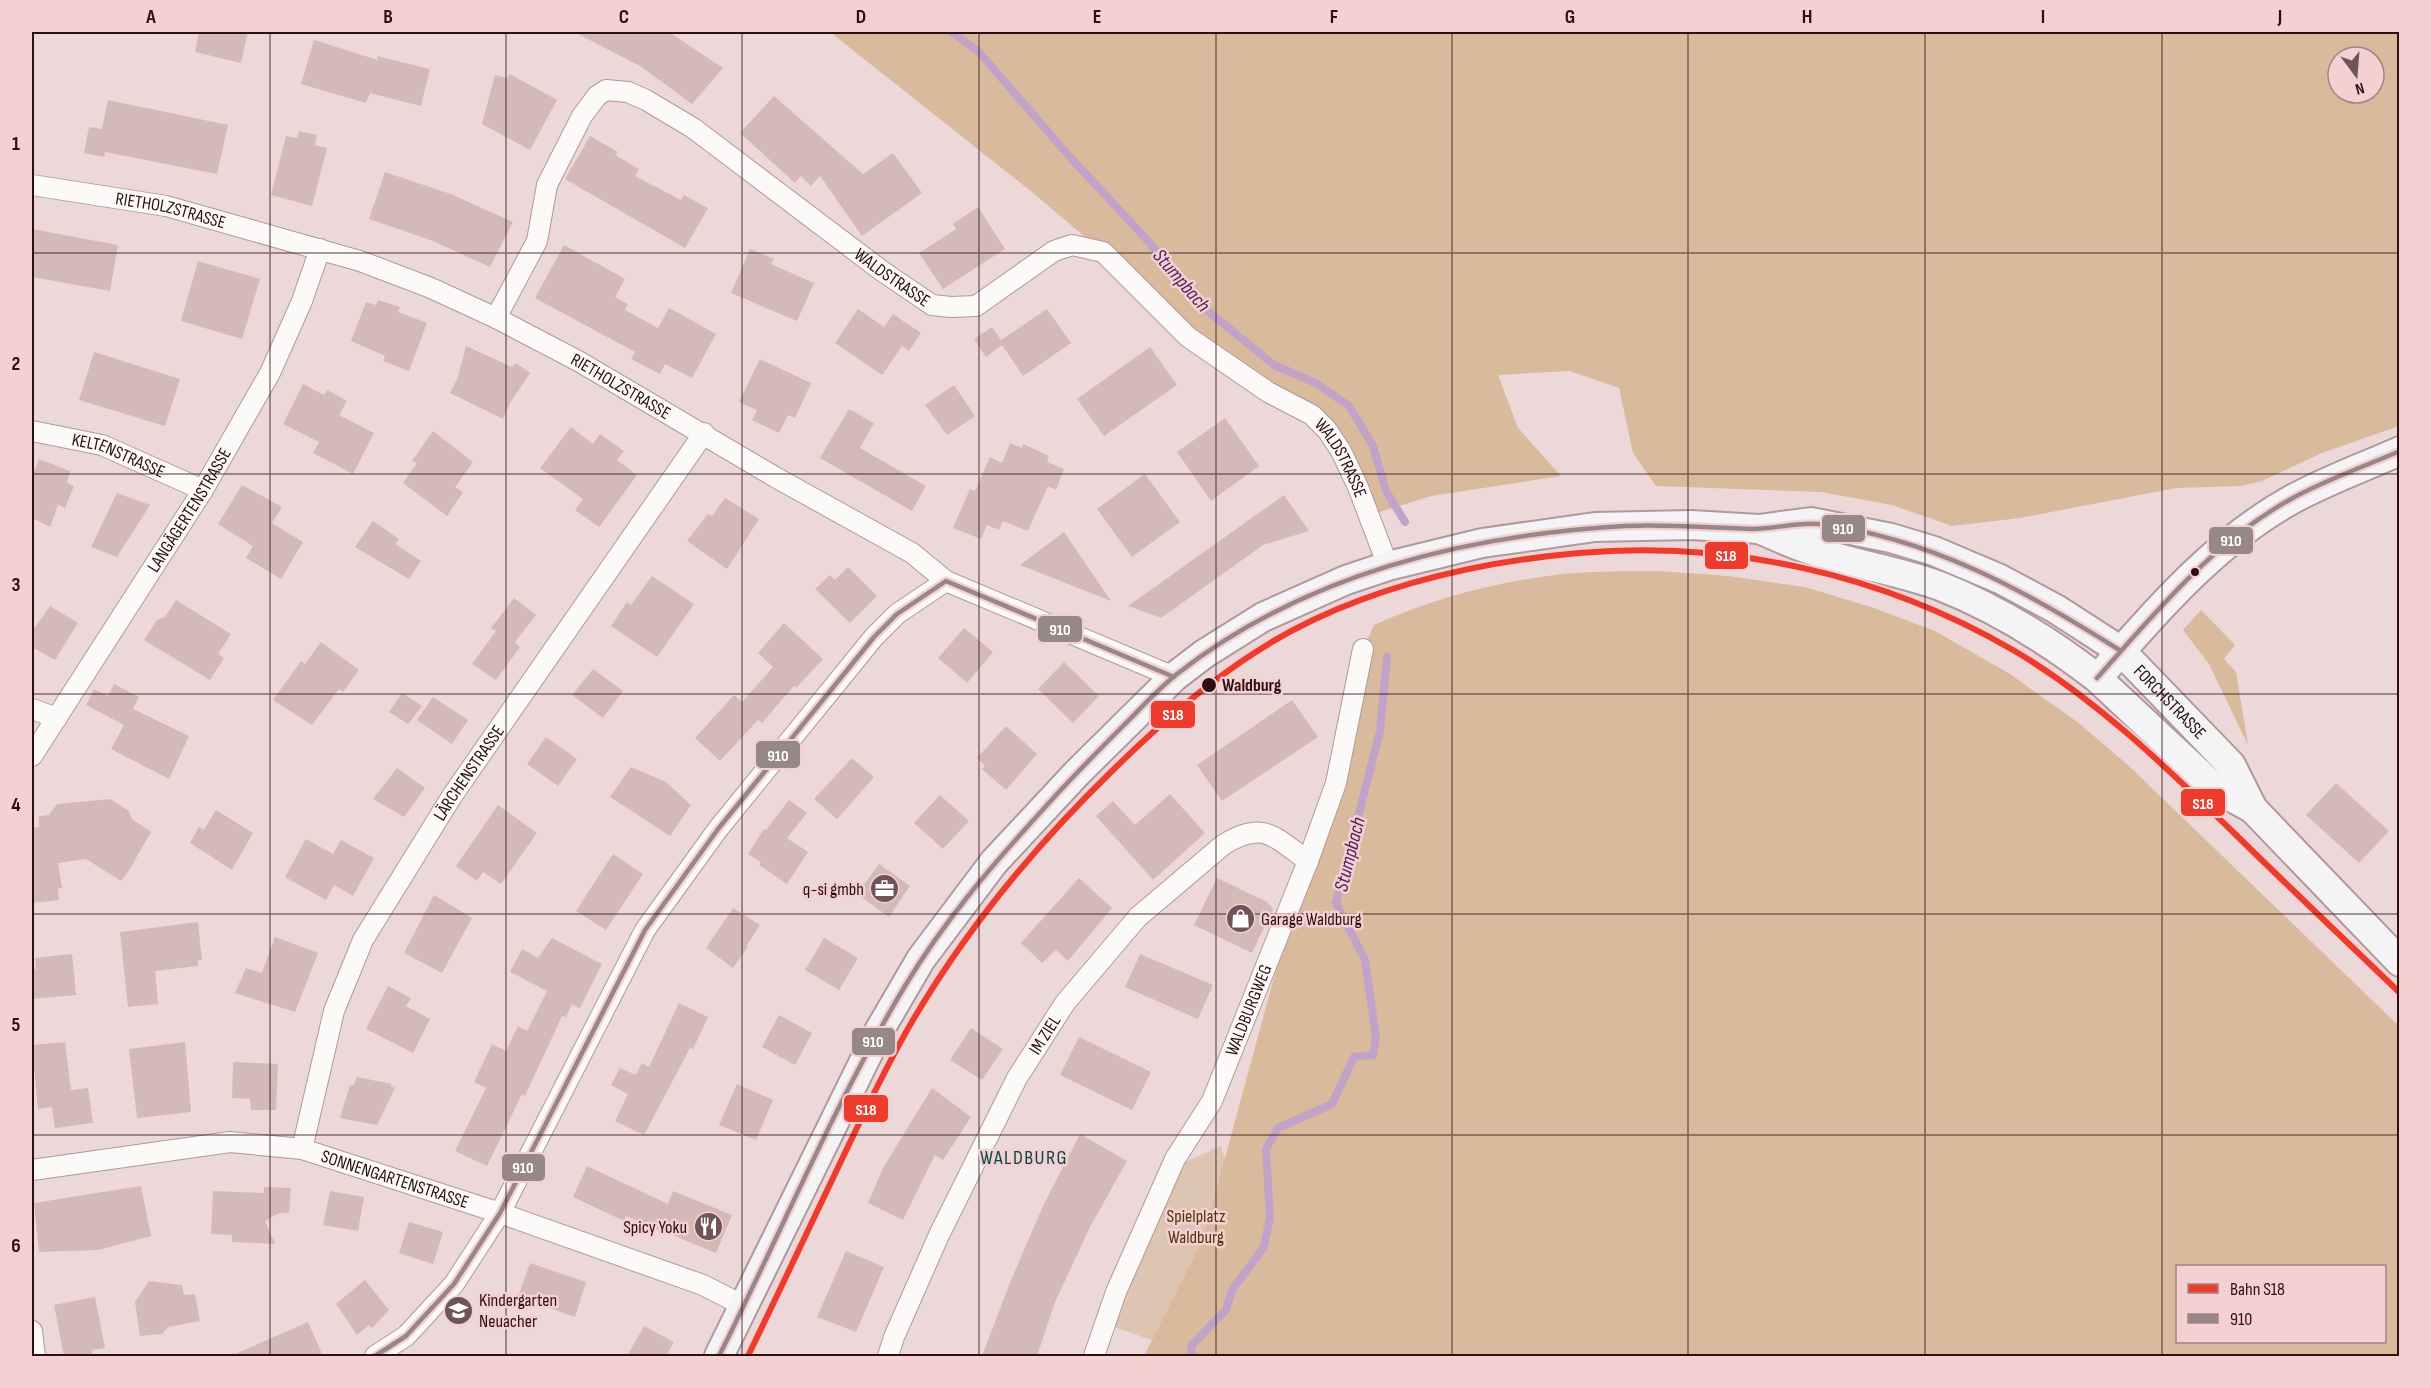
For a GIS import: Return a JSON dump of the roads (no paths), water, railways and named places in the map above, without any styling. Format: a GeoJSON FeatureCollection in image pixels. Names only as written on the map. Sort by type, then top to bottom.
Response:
{"type":"FeatureCollection","features":[{"type":"Feature","properties":{"kind":"main road"},"geometry":{"type":"LineString","coordinates":[[2097,678],[2195,573],[2219,551],[2259,521],[2291,500],[2400,451]]}},
{"type":"Feature","properties":{"kind":"main road","name":"FORCHSTRASSE"},"geometry":{"type":"LineString","coordinates":[[719,1356],[879,1031],[921,959],[994,862],[1077,773],[1174,677],[1218,645],[1263,617],[1300,599],[1388,566],[1482,543],[1573,529],[1658,524],[1760,530],[1811,522],[1891,538],[1934,551],[2022,590],[2121,651],[2231,765],[2253,809]]}},
{"type":"Feature","properties":{"kind":"main road","name":"FORCHSTRASSE"},"geometry":{"type":"LineString","coordinates":[[1760,530],[1808,549],[1889,570],[1952,591],[2015,623],[2077,662],[2215,788],[2253,809],[2400,962]]}},
{"type":"Feature","properties":{"kind":"street","name":"WALDSTRASSE"},"geometry":{"type":"LineString","coordinates":[[496,318],[537,241],[547,185],[582,116],[597,96],[606,90],[628,92],[693,128],[882,271],[932,305],[976,306],[1054,251],[1072,245],[1103,252],[1188,337],[1268,392],[1312,414],[1327,430],[1341,451],[1358,487],[1388,566]]}},
{"type":"Feature","properties":{"kind":"street","name":"RIETHOLZSTRASSE"},"geometry":{"type":"LineString","coordinates":[[32,185],[166,206],[320,249],[431,288],[496,318],[580,362],[704,433],[775,477],[912,553],[946,581],[1174,677]]}},
{"type":"Feature","properties":{"kind":"street","name":"LANGÄGERTENSTRASSE"},"geometry":{"type":"LineString","coordinates":[[32,756],[203,490],[270,373],[302,301],[320,249]]}},
{"type":"Feature","properties":{"kind":"street","name":"KELTENSTRASSE"},"geometry":{"type":"LineString","coordinates":[[32,430],[102,445],[203,490]]}},
{"type":"Feature","properties":{"kind":"street","name":"LÄRCHENSTRASSE"},"geometry":{"type":"LineString","coordinates":[[302,1149],[334,1011],[363,940],[452,796],[704,433]]}},
{"type":"Feature","properties":{"kind":"street"},"geometry":{"type":"LineString","coordinates":[[375,1356],[406,1336],[453,1284],[500,1213],[645,930],[718,829],[874,637],[897,614],[946,581]]}},
{"type":"Feature","properties":{"kind":"street","name":"WALDBURGWEG"},"geometry":{"type":"LineString","coordinates":[[1094,1356],[1116,1292],[1175,1159],[1212,1101],[1308,861],[1336,783],[1363,649]]}},
{"type":"Feature","properties":{"kind":"street"},"geometry":{"type":"LineString","coordinates":[[32,709],[57,718]]}},
{"type":"Feature","properties":{"kind":"street","name":"IM ZIEL"},"geometry":{"type":"LineString","coordinates":[[888,1356],[894,1337],[939,1235],[1017,1078],[1065,1003],[1123,934],[1138,917],[1223,845],[1239,835],[1258,831],[1276,836],[1308,861]]}},
{"type":"Feature","properties":{"kind":"street","name":"SONNENGARTENSTRASSE"},"geometry":{"type":"LineString","coordinates":[[32,1170],[230,1142],[302,1149],[500,1213],[703,1285],[744,1306]]}},
{"type":"Feature","properties":{"kind":"street"},"geometry":{"type":"LineString","coordinates":[[32,1331],[35,1356]]}},
{"type":"Feature","properties":{"kind":"waterway","name":"Stumpbach"},"geometry":{"type":"LineString","coordinates":[[951,32],[978,51],[1070,157],[1149,242],[1198,303],[1274,365],[1316,383],[1349,406],[1373,446],[1386,491],[1405,522]]}},
{"type":"Feature","properties":{"kind":"waterway","name":"Stumpbach"},"geometry":{"type":"LineString","coordinates":[[1192,1356],[1191,1346],[1226,1310],[1232,1290],[1264,1247],[1270,1218],[1266,1149],[1278,1128],[1332,1104],[1354,1057],[1373,1055],[1376,1038],[1365,960],[1336,903],[1380,731],[1387,657]]}},
{"type":"Feature","properties":{"kind":"rail line","name":"S18"},"geometry":{"type":"LineString","coordinates":[[748,1356],[868,1105],[913,1020],[980,920],[1056,828],[1158,728],[1206,687],[1258,650],[1285,634],[1345,606],[1410,584],[1477,567],[1579,553],[1636,550],[1692,552],[1748,558],[1804,568],[1858,582],[1963,623],[2043,669],[2101,711],[2181,782],[2400,993]]}},
{"type":"Feature","properties":{"kind":"place","name":"Waldburg"},"geometry":{"type":"Point","coordinates":[1209,685]}},
{"type":"Feature","properties":{"kind":"place","name":"q-si gmbh"},"geometry":{"type":"Point","coordinates":[885,889]}},
{"type":"Feature","properties":{"kind":"place","name":"Garage Waldburg"},"geometry":{"type":"Point","coordinates":[1240,919]}},
{"type":"Feature","properties":{"kind":"place","name":"Spicy Yoku"},"geometry":{"type":"Point","coordinates":[708,1227]}},
{"type":"Feature","properties":{"kind":"place","name":"Kindergarten Neuacher"},"geometry":{"type":"Point","coordinates":[458,1310]}},
{"type":"Feature","properties":{"kind":"district","name":"WALDBURG"},"geometry":{"type":"Point","coordinates":[1024,1157]}},
{"type":"Feature","properties":{"kind":"park label","name":"Spielplatz Waldburg"},"geometry":{"type":"Point","coordinates":[1196,1226]}}]}
